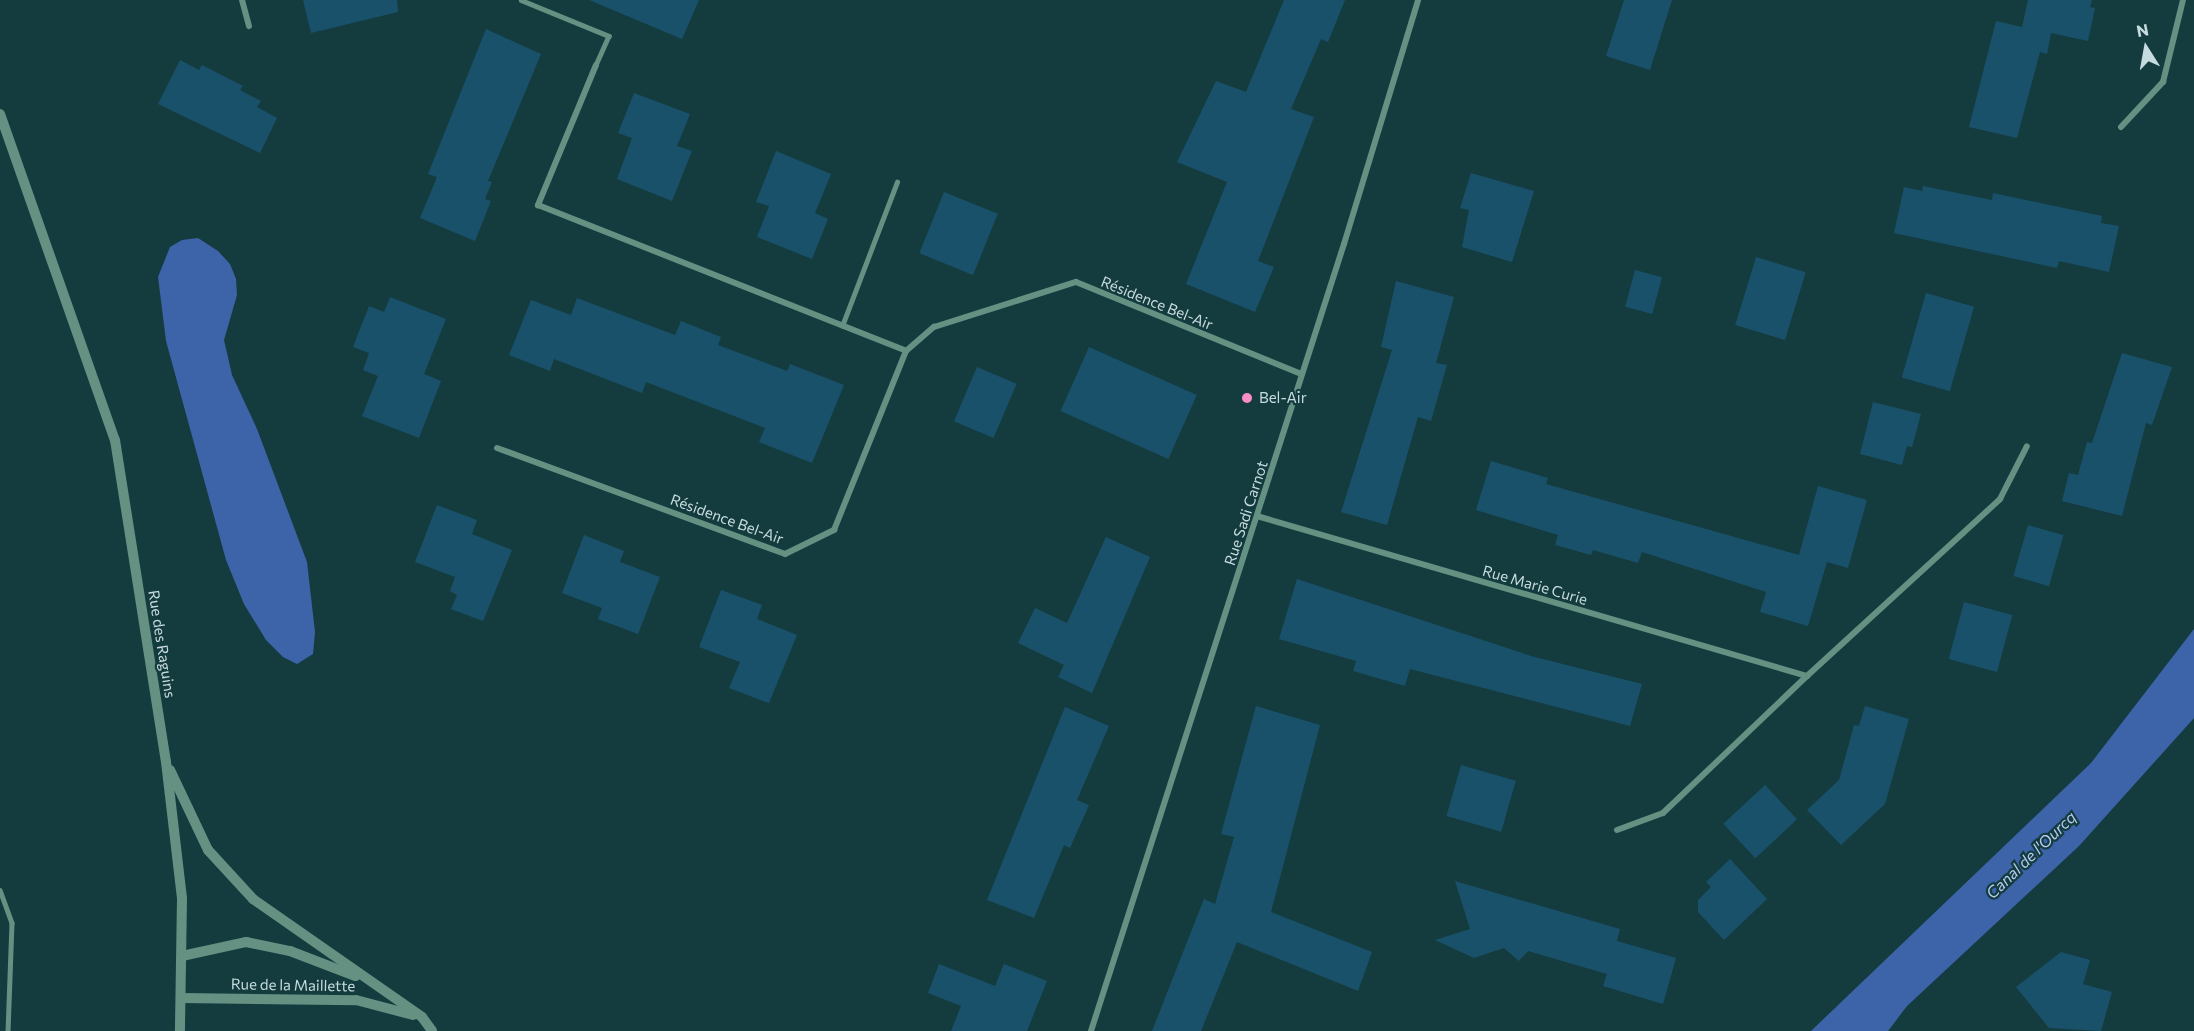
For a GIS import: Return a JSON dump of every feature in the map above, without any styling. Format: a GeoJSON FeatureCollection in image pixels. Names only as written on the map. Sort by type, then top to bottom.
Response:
{"type":"FeatureCollection","features":[{"type":"Feature","properties":{"kind":"street"},"geometry":{"type":"LineString","coordinates":[[242,0],[249,26]]}},
{"type":"Feature","properties":{"kind":"street","name":"Rue Sadi Carnot"},"geometry":{"type":"LineString","coordinates":[[1091,1031],[1257,516],[1418,0]]}},
{"type":"Feature","properties":{"kind":"street"},"geometry":{"type":"LineString","coordinates":[[2121,127],[2163,82],[2183,0]]}},
{"type":"Feature","properties":{"kind":"street"},"geometry":{"type":"LineString","coordinates":[[596,65],[538,205],[906,351]]}},
{"type":"Feature","properties":{"kind":"street","name":"Rue des Raguins"},"geometry":{"type":"LineString","coordinates":[[0,114],[115,440],[166,762],[182,898],[180,1031]]}},
{"type":"Feature","properties":{"kind":"street","name":"Résidence Bel-Air"},"geometry":{"type":"LineString","coordinates":[[497,448],[785,554],[834,530],[906,351],[934,327],[1076,282],[1302,374]]}},
{"type":"Feature","properties":{"kind":"street"},"geometry":{"type":"LineString","coordinates":[[1617,830],[1663,813],[1807,676],[2000,499],[2027,446]]}},
{"type":"Feature","properties":{"kind":"street","name":"Rue Marie Curie"},"geometry":{"type":"LineString","coordinates":[[1257,516],[1807,676]]}},
{"type":"Feature","properties":{"kind":"street"},"geometry":{"type":"LineString","coordinates":[[166,762],[208,850],[253,899],[422,1017],[432,1031]]}},
{"type":"Feature","properties":{"kind":"street","name":"Rue de la Maillette"},"geometry":{"type":"LineString","coordinates":[[182,956],[246,942],[290,951],[372,982]]}},
{"type":"Feature","properties":{"kind":"street","name":"Rue de la Maillette"},"geometry":{"type":"LineString","coordinates":[[181,998],[356,1000],[422,1017]]}},
{"type":"Feature","properties":{"kind":"lane"},"geometry":{"type":"LineString","coordinates":[[521,0],[609,36],[596,65]]}},
{"type":"Feature","properties":{"kind":"lane"},"geometry":{"type":"LineString","coordinates":[[842,326],[897,182]]}},
{"type":"Feature","properties":{"kind":"lane"},"geometry":{"type":"LineString","coordinates":[[0,890],[12,923],[8,1031]]}},
{"type":"Feature","properties":{"kind":"water"},"geometry":{"type":"Polygon","coordinates":[[[198,238],[218,251],[230,264],[236,279],[237,295],[224,340],[232,375],[257,429],[307,562],[315,632],[313,654],[297,664],[283,657],[266,640],[244,604],[226,560],[166,341],[158,277],[170,247],[182,240],[198,238]]]}},
{"type":"Feature","properties":{"kind":"water","name":"Canal de l'Ourcq"},"geometry":{"type":"Polygon","coordinates":[[[2194,629],[2194,718],[2079,846],[1907,1006],[1888,1031],[1811,1031],[2091,763],[2194,629]]]}},
{"type":"Feature","properties":{"kind":"building"},"geometry":{"type":"Polygon","coordinates":[[[303,0],[397,0],[398,12],[311,33],[303,0]]]}},
{"type":"Feature","properties":{"kind":"building"},"geometry":{"type":"Polygon","coordinates":[[[589,0],[699,0],[682,39],[589,0]]]}},
{"type":"Feature","properties":{"kind":"building"},"geometry":{"type":"Polygon","coordinates":[[[1284,0],[1345,0],[1328,42],[1321,39],[1291,109],[1314,117],[1258,261],[1274,267],[1255,312],[1186,284],[1227,182],[1177,162],[1216,81],[1246,92],[1284,0]]]}},
{"type":"Feature","properties":{"kind":"building"},"geometry":{"type":"Polygon","coordinates":[[[1624,0],[1672,0],[1650,70],[1606,56],[1624,0]]]}},
{"type":"Feature","properties":{"kind":"building"},"geometry":{"type":"Polygon","coordinates":[[[2028,0],[2092,0],[2090,7],[2095,8],[2088,41],[2051,33],[2047,54],[2040,52],[2017,138],[1969,127],[1996,21],[2022,27],[2028,0]]]}},
{"type":"Feature","properties":{"kind":"building"},"geometry":{"type":"Polygon","coordinates":[[[486,29],[541,54],[488,181],[492,182],[485,199],[491,201],[475,241],[420,218],[437,177],[428,174],[486,29]]]}},
{"type":"Feature","properties":{"kind":"building"},"geometry":{"type":"Polygon","coordinates":[[[180,60],[199,70],[202,65],[243,86],[240,90],[261,101],[257,107],[277,118],[260,153],[158,104],[180,60]]]}},
{"type":"Feature","properties":{"kind":"building"},"geometry":{"type":"Polygon","coordinates":[[[634,93],[690,114],[677,146],[692,151],[672,201],[617,179],[632,138],[618,133],[634,93]]]}},
{"type":"Feature","properties":{"kind":"building"},"geometry":{"type":"Polygon","coordinates":[[[776,151],[831,174],[815,213],[828,219],[812,259],[757,237],[769,206],[756,202],[776,151]]]}},
{"type":"Feature","properties":{"kind":"building"},"geometry":{"type":"Polygon","coordinates":[[[1471,173],[1534,191],[1512,262],[1462,247],[1469,210],[1460,208],[1471,173]]]}},
{"type":"Feature","properties":{"kind":"building"},"geometry":{"type":"Polygon","coordinates":[[[1923,186],[1992,200],[1993,193],[2102,216],[2101,223],[2119,226],[2109,272],[2059,261],[2057,268],[1894,233],[1904,187],[1922,191],[1923,186]]]}},
{"type":"Feature","properties":{"kind":"building"},"geometry":{"type":"Polygon","coordinates":[[[944,192],[998,214],[973,275],[919,253],[944,192]]]}},
{"type":"Feature","properties":{"kind":"building"},"geometry":{"type":"Polygon","coordinates":[[[1756,257],[1806,272],[1785,340],[1735,325],[1756,257]]]}},
{"type":"Feature","properties":{"kind":"building"},"geometry":{"type":"Polygon","coordinates":[[[1635,270],[1662,277],[1652,314],[1625,307],[1635,270]]]}},
{"type":"Feature","properties":{"kind":"building"},"geometry":{"type":"Polygon","coordinates":[[[1396,281],[1454,297],[1436,363],[1447,365],[1431,421],[1418,417],[1387,525],[1341,512],[1392,350],[1381,347],[1396,281]]]}},
{"type":"Feature","properties":{"kind":"building"},"geometry":{"type":"Polygon","coordinates":[[[1926,293],[1974,307],[1950,391],[1902,378],[1926,293]]]}},
{"type":"Feature","properties":{"kind":"building"},"geometry":{"type":"Polygon","coordinates":[[[390,297],[446,319],[424,374],[441,381],[419,438],[362,416],[378,376],[363,370],[369,353],[353,347],[369,306],[384,312],[390,297]]]}},
{"type":"Feature","properties":{"kind":"building"},"geometry":{"type":"Polygon","coordinates":[[[577,298],[675,335],[681,321],[721,337],[718,345],[787,371],[790,364],[844,385],[812,463],[759,442],[765,428],[646,382],[642,393],[554,359],[550,371],[509,355],[531,300],[571,315],[577,298]]]}},
{"type":"Feature","properties":{"kind":"building"},"geometry":{"type":"Polygon","coordinates":[[[1089,347],[1197,395],[1168,459],[1061,411],[1089,347]]]}},
{"type":"Feature","properties":{"kind":"building"},"geometry":{"type":"Polygon","coordinates":[[[2122,353],[2172,367],[2152,425],[2146,423],[2122,516],[2062,501],[2069,473],[2078,475],[2087,442],[2092,443],[2122,353]]]}},
{"type":"Feature","properties":{"kind":"building"},"geometry":{"type":"Polygon","coordinates":[[[977,367],[1017,384],[994,438],[954,421],[977,367]]]}},
{"type":"Feature","properties":{"kind":"building"},"geometry":{"type":"Polygon","coordinates":[[[1873,402],[1921,414],[1912,447],[1907,446],[1902,465],[1860,454],[1873,402]]]}},
{"type":"Feature","properties":{"kind":"building"},"geometry":{"type":"Polygon","coordinates":[[[1491,461],[1548,478],[1546,484],[1799,555],[1818,486],[1867,500],[1848,568],[1827,562],[1808,626],[1760,612],[1766,592],[1642,552],[1638,563],[1593,550],[1591,555],[1555,545],[1558,535],[1476,510],[1491,461]]]}},
{"type":"Feature","properties":{"kind":"building"},"geometry":{"type":"Polygon","coordinates":[[[437,505],[477,520],[472,534],[512,550],[483,621],[451,609],[457,595],[450,591],[455,577],[415,562],[437,505]]]}},
{"type":"Feature","properties":{"kind":"building"},"geometry":{"type":"Polygon","coordinates":[[[2028,525],[2064,535],[2049,586],[2013,576],[2028,525]]]}},
{"type":"Feature","properties":{"kind":"building"},"geometry":{"type":"Polygon","coordinates":[[[584,535],[624,551],[620,562],[660,577],[638,634],[598,619],[602,608],[562,593],[584,535]]]}},
{"type":"Feature","properties":{"kind":"building"},"geometry":{"type":"Polygon","coordinates":[[[1106,537],[1150,557],[1092,693],[1058,677],[1064,665],[1018,643],[1035,608],[1067,623],[1106,537]]]}},
{"type":"Feature","properties":{"kind":"building"},"geometry":{"type":"Polygon","coordinates":[[[1297,579],[1531,656],[1642,684],[1630,726],[1410,669],[1405,686],[1353,671],[1356,661],[1279,639],[1297,579]]]}},
{"type":"Feature","properties":{"kind":"building"},"geometry":{"type":"Polygon","coordinates":[[[721,590],[762,605],[757,619],[797,635],[769,703],[729,688],[740,662],[699,647],[721,590]]]}},
{"type":"Feature","properties":{"kind":"building"},"geometry":{"type":"Polygon","coordinates":[[[1964,602],[2012,615],[1997,672],[1949,659],[1964,602]]]}},
{"type":"Feature","properties":{"kind":"building"},"geometry":{"type":"Polygon","coordinates":[[[1256,706],[1320,725],[1271,912],[1372,952],[1358,991],[1237,942],[1201,1031],[1152,1031],[1204,899],[1215,904],[1234,837],[1221,834],[1256,706]]]}},
{"type":"Feature","properties":{"kind":"building"},"geometry":{"type":"Polygon","coordinates":[[[1865,706],[1909,719],[1885,804],[1841,845],[1807,810],[1839,780],[1854,725],[1859,726],[1865,706]]]}},
{"type":"Feature","properties":{"kind":"building"},"geometry":{"type":"Polygon","coordinates":[[[1065,707],[1109,726],[1077,800],[1089,805],[1070,848],[1064,845],[1034,918],[987,900],[1065,707]]]}},
{"type":"Feature","properties":{"kind":"building"},"geometry":{"type":"Polygon","coordinates":[[[1461,765],[1516,781],[1501,832],[1446,816],[1461,765]]]}},
{"type":"Feature","properties":{"kind":"building"},"geometry":{"type":"Polygon","coordinates":[[[1765,785],[1797,819],[1755,858],[1723,824],[1765,785]]]}},
{"type":"Feature","properties":{"kind":"building"},"geometry":{"type":"Polygon","coordinates":[[[1730,859],[1767,899],[1724,940],[1698,912],[1698,900],[1711,887],[1706,882],[1730,859]]]}},
{"type":"Feature","properties":{"kind":"building"},"geometry":{"type":"Polygon","coordinates":[[[1455,881],[1620,929],[1617,941],[1676,958],[1663,1004],[1603,986],[1607,974],[1528,951],[1519,961],[1504,948],[1474,958],[1435,940],[1470,929],[1455,881]]]}},
{"type":"Feature","properties":{"kind":"building"},"geometry":{"type":"Polygon","coordinates":[[[2061,952],[2090,960],[2083,984],[2112,992],[2101,1031],[2049,1028],[2016,987],[2061,952]]]}},
{"type":"Feature","properties":{"kind":"building"},"geometry":{"type":"Polygon","coordinates":[[[939,964],[995,986],[1004,964],[1047,981],[1027,1031],[951,1031],[961,1006],[928,993],[939,964]]]}},
{"type":"Feature","properties":{"kind":"place","name":"Bel-Air"},"geometry":{"type":"Point","coordinates":[1247,398]}}]}
